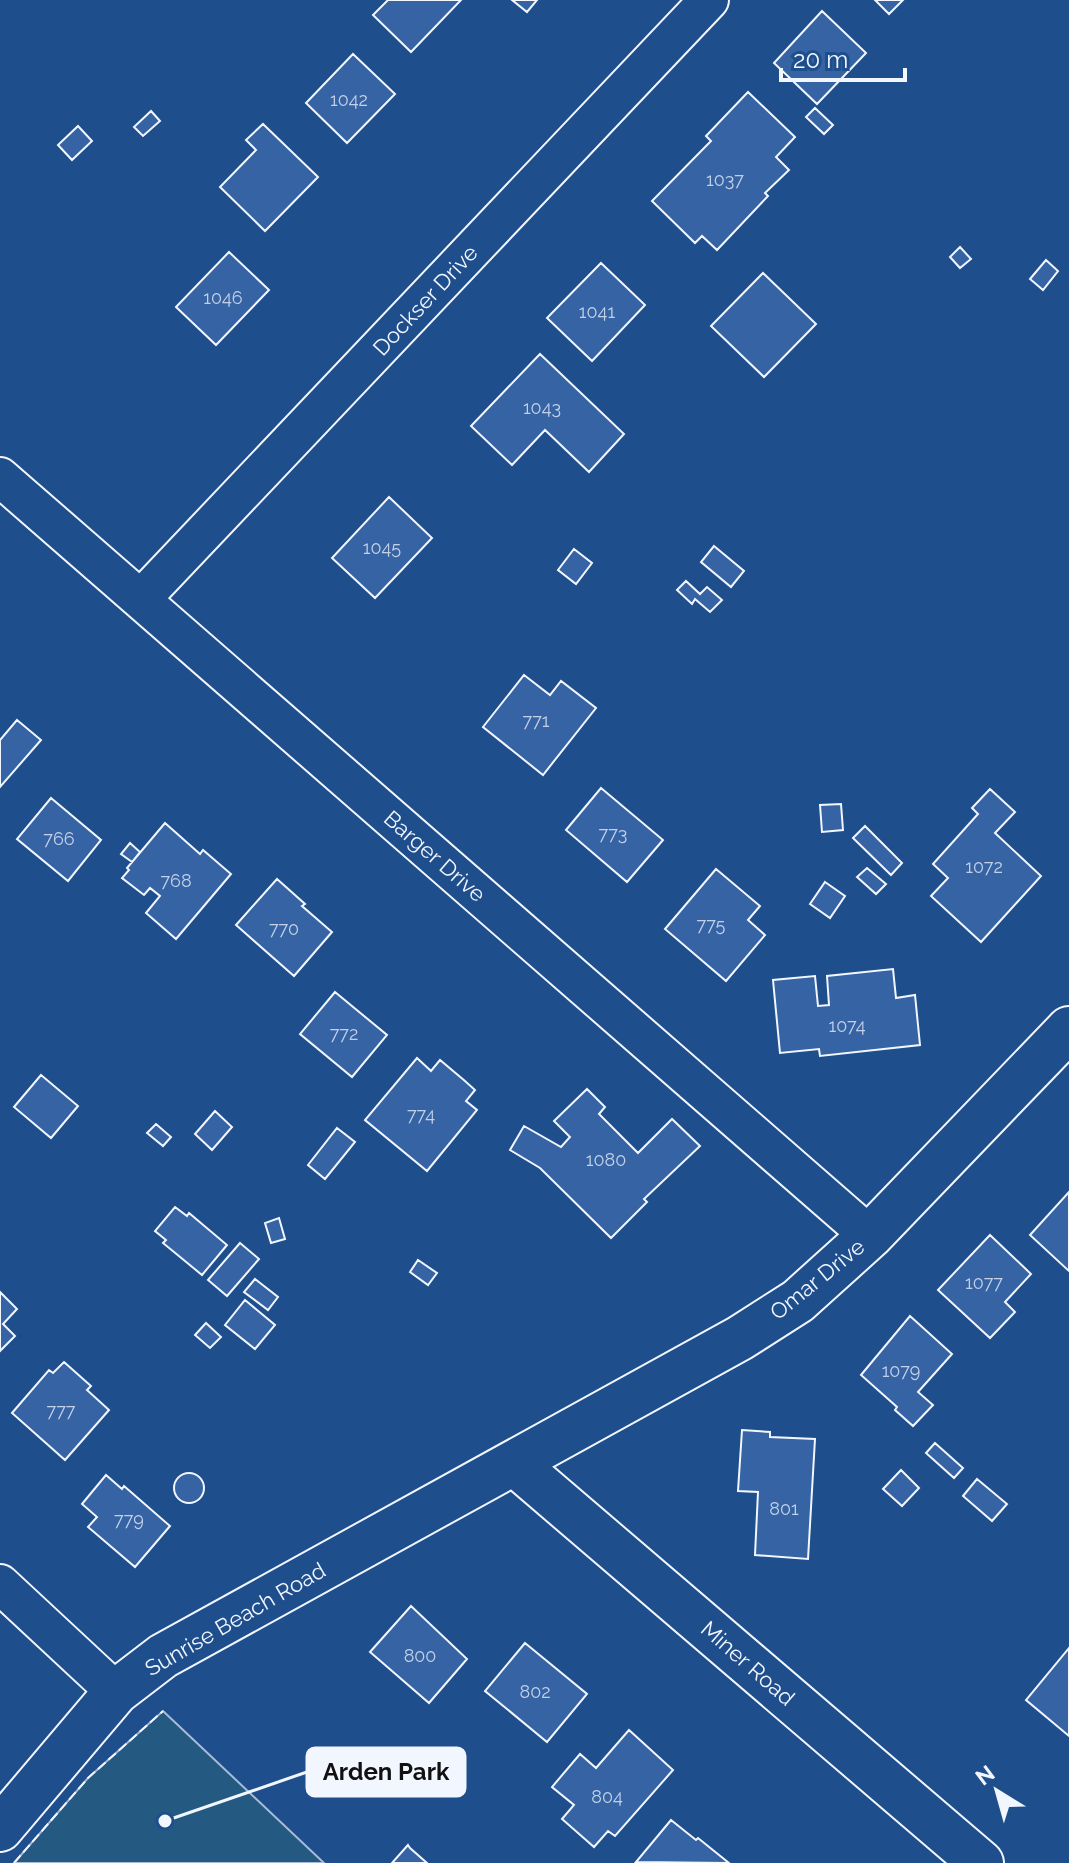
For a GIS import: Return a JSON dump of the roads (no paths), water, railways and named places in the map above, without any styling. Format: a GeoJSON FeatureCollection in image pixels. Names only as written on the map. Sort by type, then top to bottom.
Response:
{"type":"FeatureCollection","features":[{"type":"Feature","properties":{"kind":"street","name":"Dockser Drive"},"geometry":{"type":"LineString","coordinates":[[141,599],[709,0]]}},
{"type":"Feature","properties":{"kind":"street","name":"Barger Drive"},"geometry":{"type":"LineString","coordinates":[[0,477],[870,1236]]}},
{"type":"Feature","properties":{"kind":"street","name":"Omar Drive"},"geometry":{"type":"LineString","coordinates":[[514,1463],[740,1338],[798,1301],[870,1236],[1069,1029]]}},
{"type":"Feature","properties":{"kind":"street","name":"Sunrise Beach Road"},"geometry":{"type":"LineString","coordinates":[[0,1829],[116,1692],[163,1656],[514,1463]]}},
{"type":"Feature","properties":{"kind":"street","name":"Miner Road"},"geometry":{"type":"LineString","coordinates":[[514,1463],[981,1863]]}},
{"type":"Feature","properties":{"kind":"street"},"geometry":{"type":"LineString","coordinates":[[0,1584],[116,1692]]}},
{"type":"Feature","properties":{"kind":"place","name":"Arden Park"},"geometry":{"type":"Point","coordinates":[165,1821]}}]}
